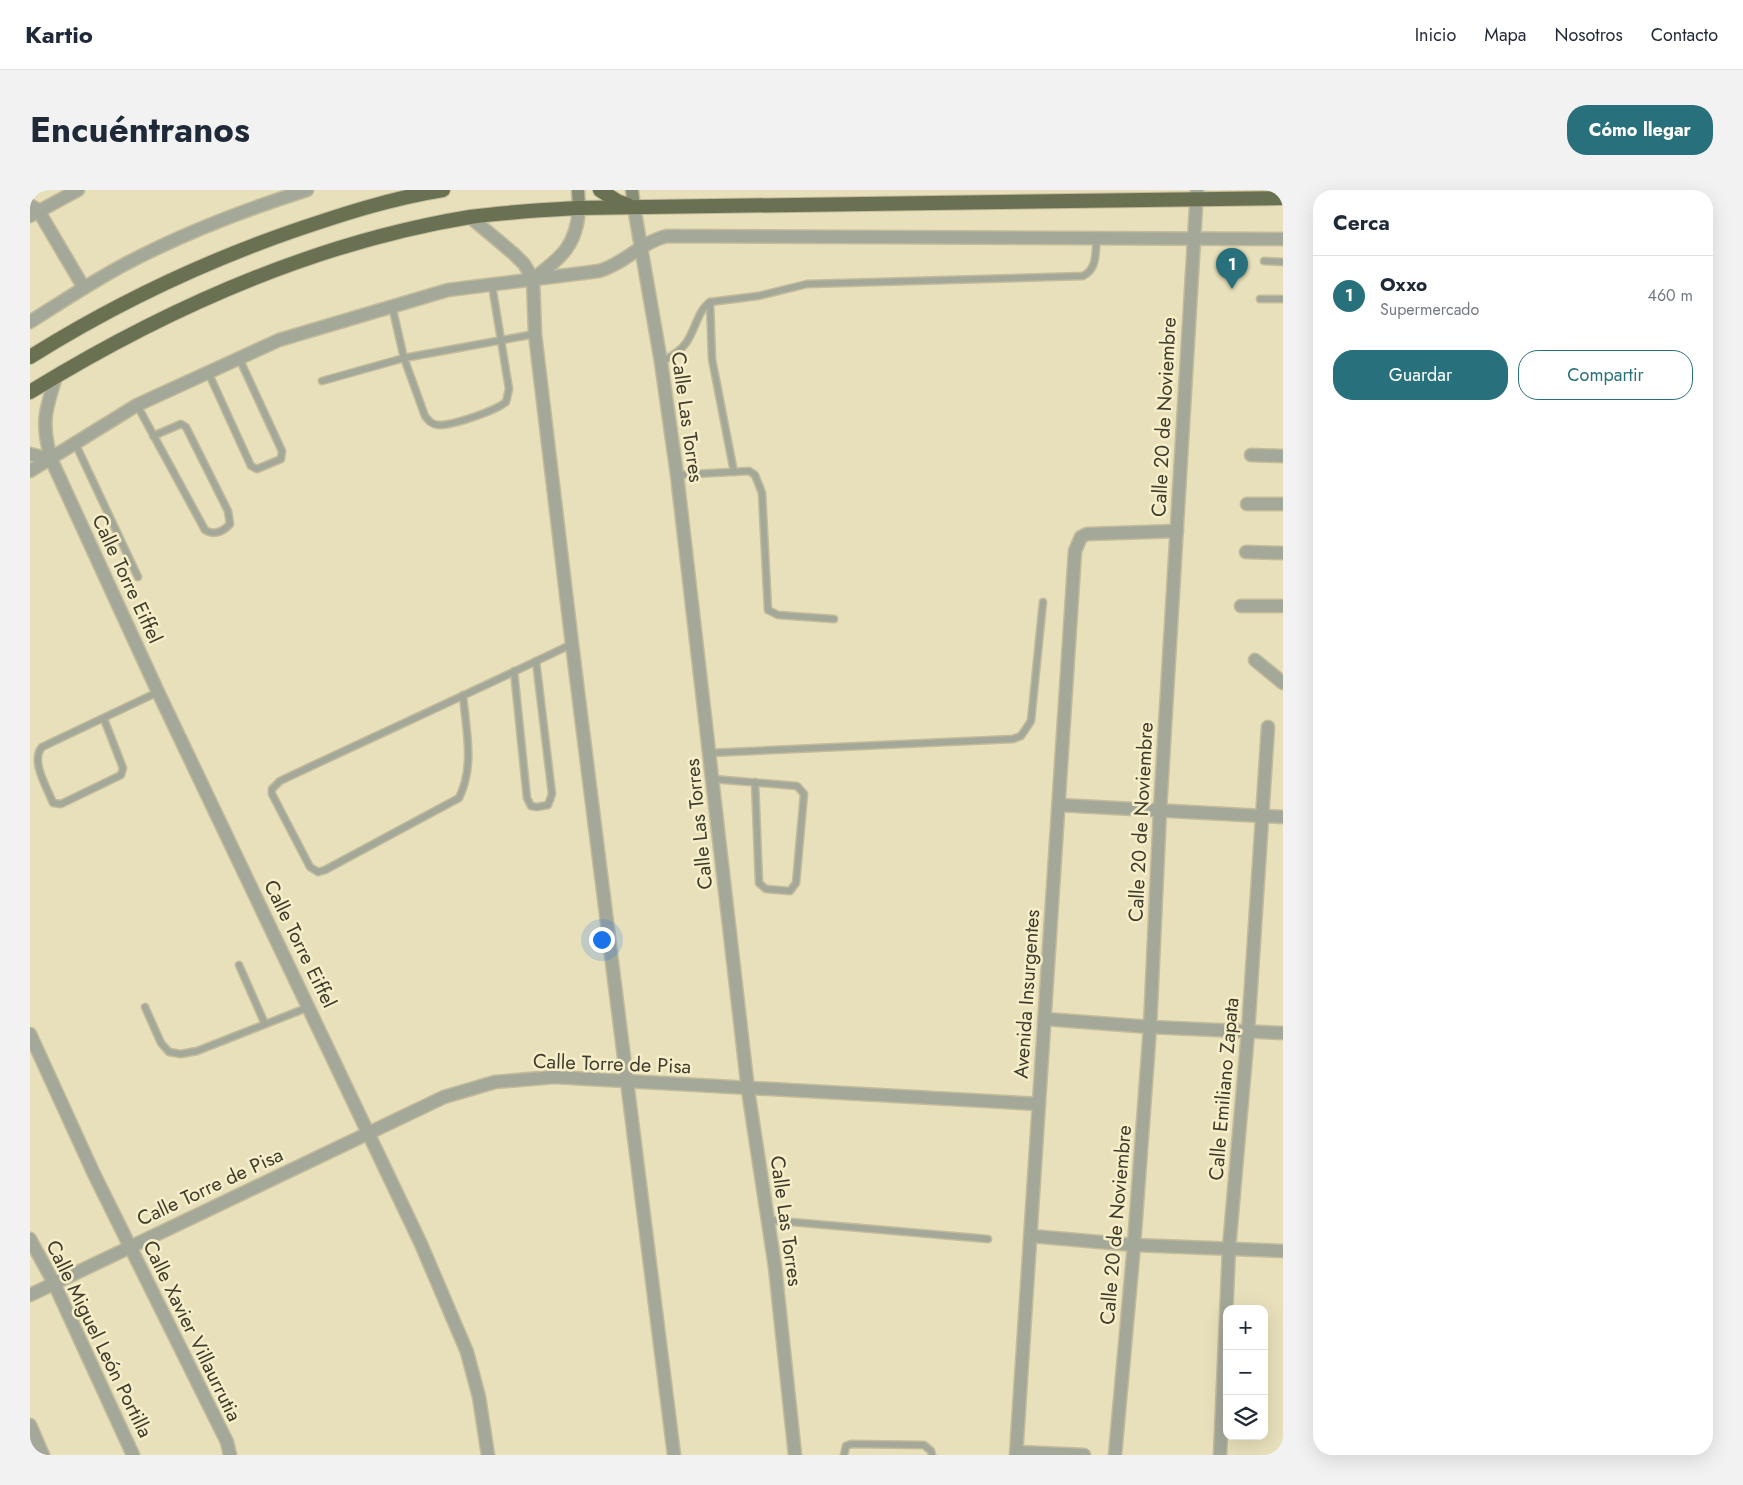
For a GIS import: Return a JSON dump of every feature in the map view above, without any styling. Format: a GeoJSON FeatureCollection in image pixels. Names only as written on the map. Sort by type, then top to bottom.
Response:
{"type":"FeatureCollection","features":[{"type":"Feature","properties":{"kind":"highway"},"geometry":{"type":"LineString","coordinates":[[30,357],[132,299],[232,252],[348,212],[443,190]]}},
{"type":"Feature","properties":{"kind":"highway"},"geometry":{"type":"LineString","coordinates":[[600,190],[617,201],[634,206]]}},
{"type":"Feature","properties":{"kind":"highway"},"geometry":{"type":"LineString","coordinates":[[30,392],[123,337],[180,309],[271,271],[382,236],[470,217],[579,208],[634,206],[1196,195],[1283,198]]}},
{"type":"Feature","properties":{"kind":"main road"},"geometry":{"type":"LineString","coordinates":[[578,190],[579,208]]}},
{"type":"Feature","properties":{"kind":"main road","name":"Calle Las Torres"},"geometry":{"type":"LineString","coordinates":[[632,190],[634,206]]}},
{"type":"Feature","properties":{"kind":"street"},"geometry":{"type":"LineString","coordinates":[[78,190],[33,210],[84,288]]}},
{"type":"Feature","properties":{"kind":"street"},"geometry":{"type":"LineString","coordinates":[[30,322],[129,262],[176,239],[273,201],[307,190]]}},
{"type":"Feature","properties":{"kind":"street","name":"Calle 20 de Noviembre"},"geometry":{"type":"LineString","coordinates":[[1115,1455],[1134,1244],[1150,1027],[1160,810],[1196,195]]}},
{"type":"Feature","properties":{"kind":"street","name":"Calle Las Torres"},"geometry":{"type":"LineString","coordinates":[[634,206],[661,362],[676,475],[748,1090],[768,1220],[795,1455]]}},
{"type":"Feature","properties":{"kind":"street"},"geometry":{"type":"LineString","coordinates":[[533,279],[548,268],[574,239],[578,229],[579,208]]}},
{"type":"Feature","properties":{"kind":"street"},"geometry":{"type":"LineString","coordinates":[[470,217],[514,254],[524,264],[533,279],[535,334],[572,644],[674,1455]]}},
{"type":"Feature","properties":{"kind":"street"},"geometry":{"type":"LineString","coordinates":[[30,472],[137,405],[279,340],[448,290],[599,271],[613,266],[650,242],[667,236],[1283,239]]}},
{"type":"Feature","properties":{"kind":"street","name":"Calle Torre Eiffel"},"geometry":{"type":"LineString","coordinates":[[56,376],[44,418],[44,434],[51,459],[158,692],[370,1133],[467,1352],[479,1397],[488,1455]]}},
{"type":"Feature","properties":{"kind":"street"},"geometry":{"type":"LineString","coordinates":[[30,454],[51,459]]}},
{"type":"Feature","properties":{"kind":"street"},"geometry":{"type":"LineString","coordinates":[[1251,455],[1283,456]]}},
{"type":"Feature","properties":{"kind":"street"},"geometry":{"type":"LineString","coordinates":[[1247,504],[1283,504]]}},
{"type":"Feature","properties":{"kind":"street","name":"Avenida Insurgentes"},"geometry":{"type":"LineString","coordinates":[[1016,1453],[1074,551],[1081,537],[1096,533],[1177,531]]}},
{"type":"Feature","properties":{"kind":"street"},"geometry":{"type":"LineString","coordinates":[[1246,552],[1283,553]]}},
{"type":"Feature","properties":{"kind":"street"},"geometry":{"type":"LineString","coordinates":[[1241,606],[1283,606]]}},
{"type":"Feature","properties":{"kind":"street"},"geometry":{"type":"LineString","coordinates":[[1256,660],[1283,683]]}},
{"type":"Feature","properties":{"kind":"street","name":"Calle Emiliano Zapata"},"geometry":{"type":"LineString","coordinates":[[1220,1455],[1230,1248],[1264,816],[1268,727]]}},
{"type":"Feature","properties":{"kind":"street"},"geometry":{"type":"LineString","coordinates":[[1059,805],[1283,817]]}},
{"type":"Feature","properties":{"kind":"street"},"geometry":{"type":"LineString","coordinates":[[1045,1019],[1150,1027],[1283,1033]]}},
{"type":"Feature","properties":{"kind":"street","name":"Calle Xavier Villaurrutia"},"geometry":{"type":"LineString","coordinates":[[30,1034],[129,1246],[226,1442],[230,1455]]}},
{"type":"Feature","properties":{"kind":"street","name":"Calle Torre de Pisa"},"geometry":{"type":"LineString","coordinates":[[30,1295],[444,1097],[496,1082],[554,1077],[748,1090],[1039,1104]]}},
{"type":"Feature","properties":{"kind":"street"},"geometry":{"type":"LineString","coordinates":[[1031,1236],[1134,1244],[1283,1251]]}},
{"type":"Feature","properties":{"kind":"street","name":"Calle Miguel León Portilla"},"geometry":{"type":"LineString","coordinates":[[30,1238],[54,1283],[134,1455]]}},
{"type":"Feature","properties":{"kind":"street"},"geometry":{"type":"LineString","coordinates":[[30,1425],[44,1455]]}},
{"type":"Feature","properties":{"kind":"street"},"geometry":{"type":"LineString","coordinates":[[1016,1453],[1084,1455]]}},
{"type":"Feature","properties":{"kind":"lane"},"geometry":{"type":"LineString","coordinates":[[661,362],[678,352],[686,343],[704,307],[710,302],[758,296],[807,284],[1036,279],[1083,276],[1089,274],[1094,266],[1097,237]]}},
{"type":"Feature","properties":{"kind":"lane"},"geometry":{"type":"LineString","coordinates":[[1264,261],[1283,262]]}},
{"type":"Feature","properties":{"kind":"lane"},"geometry":{"type":"LineString","coordinates":[[392,306],[404,358],[425,416],[430,423],[439,425],[495,410],[506,402],[509,390],[492,285]]}},
{"type":"Feature","properties":{"kind":"lane"},"geometry":{"type":"LineString","coordinates":[[1260,298],[1283,299]]}},
{"type":"Feature","properties":{"kind":"lane"},"geometry":{"type":"LineString","coordinates":[[710,302],[715,378],[734,472]]}},
{"type":"Feature","properties":{"kind":"lane"},"geometry":{"type":"LineString","coordinates":[[322,381],[404,358],[535,334]]}},
{"type":"Feature","properties":{"kind":"lane"},"geometry":{"type":"LineString","coordinates":[[208,371],[251,466],[257,469],[281,459],[283,453],[239,358]]}},
{"type":"Feature","properties":{"kind":"lane"},"geometry":{"type":"LineString","coordinates":[[137,405],[205,530],[216,533],[226,528],[230,524],[228,512],[186,427],[181,424],[176,425],[154,436]]}},
{"type":"Feature","properties":{"kind":"lane"},"geometry":{"type":"LineString","coordinates":[[75,443],[138,577]]}},
{"type":"Feature","properties":{"kind":"lane"},"geometry":{"type":"LineString","coordinates":[[676,475],[748,471],[755,476],[762,493],[768,610],[772,614],[778,615],[834,619]]}},
{"type":"Feature","properties":{"kind":"lane"},"geometry":{"type":"LineString","coordinates":[[710,753],[1013,739],[1021,736],[1031,721],[1043,602]]}},
{"type":"Feature","properties":{"kind":"lane"},"geometry":{"type":"LineString","coordinates":[[463,695],[469,763],[467,782],[459,798],[325,870],[318,872],[310,867],[272,794],[275,785],[463,695],[536,662],[572,644]]}},
{"type":"Feature","properties":{"kind":"lane"},"geometry":{"type":"LineString","coordinates":[[514,671],[527,798],[531,806],[548,805],[552,794],[536,662]]}},
{"type":"Feature","properties":{"kind":"lane"},"geometry":{"type":"LineString","coordinates":[[104,719],[123,768],[121,775],[61,804],[53,803],[38,762],[39,751],[42,747],[158,692]]}},
{"type":"Feature","properties":{"kind":"lane"},"geometry":{"type":"LineString","coordinates":[[713,779],[755,782],[797,786],[804,794],[796,883],[793,890],[766,889],[759,883],[755,782]]}},
{"type":"Feature","properties":{"kind":"lane"},"geometry":{"type":"LineString","coordinates":[[239,965],[265,1024]]}},
{"type":"Feature","properties":{"kind":"lane"},"geometry":{"type":"LineString","coordinates":[[145,1007],[161,1042],[169,1052],[181,1054],[197,1051],[309,1007]]}},
{"type":"Feature","properties":{"kind":"lane"},"geometry":{"type":"LineString","coordinates":[[768,1220],[988,1239]]}},
{"type":"Feature","properties":{"kind":"lane"},"geometry":{"type":"LineString","coordinates":[[844,1455],[846,1446],[851,1444],[924,1445],[931,1451],[932,1455]]}},
{"type":"Feature","properties":{"kind":"place","name":"Oxxo"},"geometry":{"type":"Point","coordinates":[1232,289]}}]}
